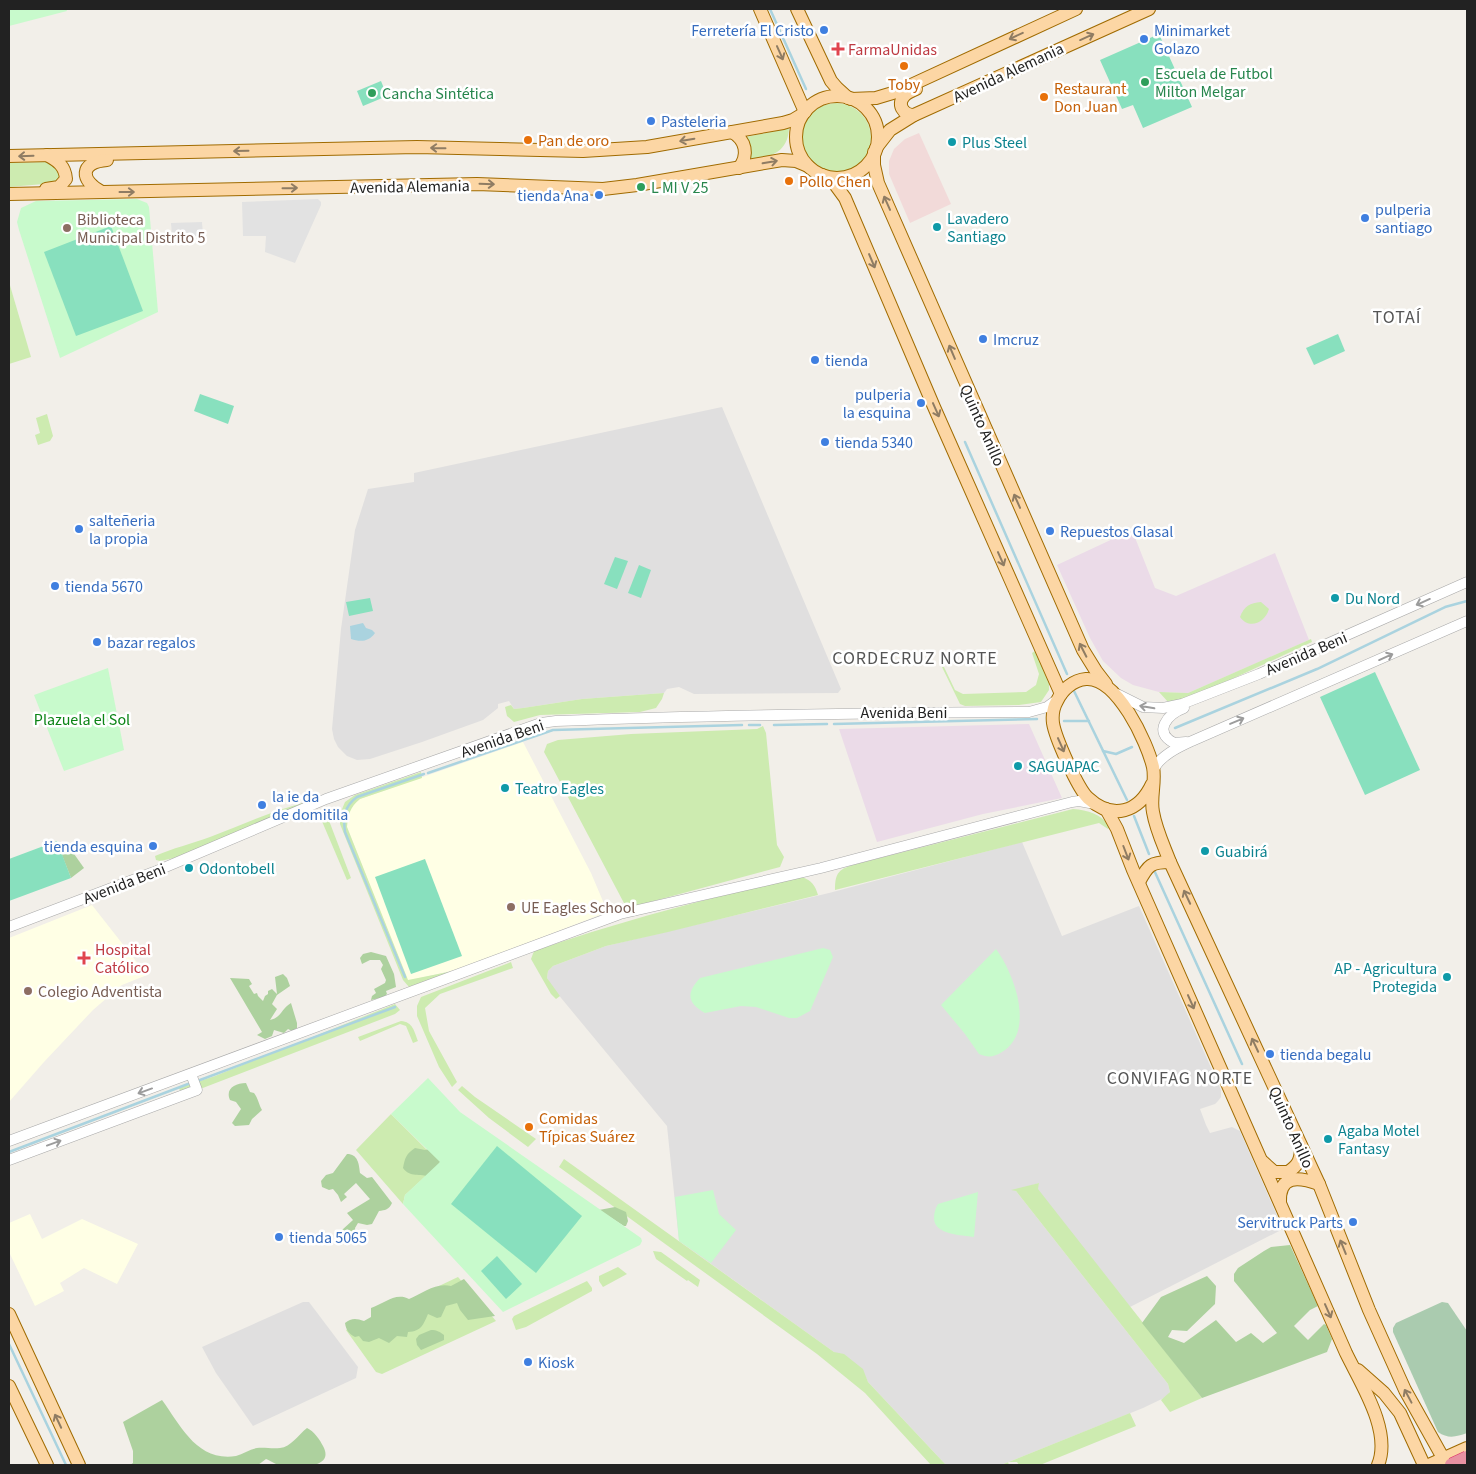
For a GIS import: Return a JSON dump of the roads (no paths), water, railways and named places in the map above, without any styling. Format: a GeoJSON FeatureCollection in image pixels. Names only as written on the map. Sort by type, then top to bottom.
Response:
{"type":"FeatureCollection","features":[{"type":"Feature","properties":{"kind":"highway"},"geometry":{"type":"LineString","coordinates":[[1448,1463],[1467,1456]]}},
{"type":"Feature","properties":{"kind":"main road"},"geometry":{"type":"LineString","coordinates":[[760,9],[804,113]]}},
{"type":"Feature","properties":{"kind":"main road"},"geometry":{"type":"LineString","coordinates":[[797,9],[831,81],[849,99],[862,106],[871,116],[876,128],[875,150],[866,166],[851,176],[839,178],[822,175]]}},
{"type":"Feature","properties":{"kind":"main road","name":"Avenida Alemania"},"geometry":{"type":"LineString","coordinates":[[849,99],[876,98],[896,92],[1076,9]]}},
{"type":"Feature","properties":{"kind":"main road","name":"Avenida Alemania"},"geometry":{"type":"LineString","coordinates":[[875,150],[890,130],[914,115],[1148,9]]}},
{"type":"Feature","properties":{"kind":"main road"},"geometry":{"type":"LineString","coordinates":[[914,115],[909,115],[902,110],[901,102],[905,95],[948,73],[963,61]]}},
{"type":"Feature","properties":{"kind":"main road"},"geometry":{"type":"LineString","coordinates":[[9,156],[417,147],[583,151],[647,147],[788,122],[824,98],[849,99]]}},
{"type":"Feature","properties":{"kind":"main road"},"geometry":{"type":"LineString","coordinates":[[804,113],[797,126],[798,151],[808,166],[834,183],[845,198],[1060,696],[1053,712],[1053,724],[1077,781],[1083,792],[1101,806],[1117,829],[1376,1418],[1382,1435],[1383,1448],[1378,1465]]}},
{"type":"Feature","properties":{"kind":"main road"},"geometry":{"type":"LineString","coordinates":[[732,132],[741,140],[745,151],[739,168]]}},
{"type":"Feature","properties":{"kind":"main road","name":"Quinto Anillo"},"geometry":{"type":"LineString","coordinates":[[875,150],[874,169],[878,183],[1083,650],[1096,671],[1128,711],[1147,749],[1153,771],[1152,810],[1158,832],[1170,862],[1319,1184],[1369,1310],[1405,1390],[1431,1439],[1448,1463]]}},
{"type":"Feature","properties":{"kind":"main road"},"geometry":{"type":"LineString","coordinates":[[102,192],[90,185],[86,177],[88,167],[94,162],[134,159],[159,153]]}},
{"type":"Feature","properties":{"kind":"main road"},"geometry":{"type":"LineString","coordinates":[[15,194],[55,188],[66,179],[66,172],[62,166],[47,155]]}},
{"type":"Feature","properties":{"kind":"main road","name":"Avenida Alemania"},"geometry":{"type":"LineString","coordinates":[[15,194],[478,184],[603,189],[789,160],[808,166]]}},
{"type":"Feature","properties":{"kind":"main road","name":"Quinto Anillo"},"geometry":{"type":"LineString","coordinates":[[1060,696],[1067,687],[1089,679],[1100,682],[1113,691]]}},
{"type":"Feature","properties":{"kind":"main road"},"geometry":{"type":"LineString","coordinates":[[1101,806],[1119,811],[1135,807],[1145,797],[1152,784]]}},
{"type":"Feature","properties":{"kind":"main road"},"geometry":{"type":"LineString","coordinates":[[1139,882],[1149,866],[1155,863],[1170,862]]}},
{"type":"Feature","properties":{"kind":"main road"},"geometry":{"type":"LineString","coordinates":[[1263,1162],[1274,1172],[1288,1172],[1298,1164],[1301,1156],[1300,1145]]}},
{"type":"Feature","properties":{"kind":"main road"},"geometry":{"type":"LineString","coordinates":[[1280,1202],[1282,1187],[1294,1179],[1302,1178],[1319,1184]]}},
{"type":"Feature","properties":{"kind":"main road"},"geometry":{"type":"LineString","coordinates":[[9,1314],[79,1465]]}},
{"type":"Feature","properties":{"kind":"main road"},"geometry":{"type":"LineString","coordinates":[[1352,1365],[1384,1393],[1400,1413],[1424,1465]]}},
{"type":"Feature","properties":{"kind":"main road"},"geometry":{"type":"LineString","coordinates":[[9,1386],[47,1465]]}},
{"type":"Feature","properties":{"kind":"main road"},"geometry":{"type":"LineString","coordinates":[[1431,1439],[1450,1446],[1467,1444]]}},
{"type":"Feature","properties":{"kind":"main road"},"geometry":{"type":"LineString","coordinates":[[1429,1465],[1448,1463],[1467,1448]]}},
{"type":"Feature","properties":{"kind":"main road"},"geometry":{"type":"LineString","coordinates":[[1465,1465],[1467,1456]]}},
{"type":"Feature","properties":{"kind":"street","name":"Avenida Beni"},"geometry":{"type":"LineString","coordinates":[[1113,691],[1143,707],[1162,708],[1182,704],[1256,675],[1467,582]]}},
{"type":"Feature","properties":{"kind":"street"},"geometry":{"type":"LineString","coordinates":[[1153,771],[1160,761],[1192,740],[1467,621]]}},
{"type":"Feature","properties":{"kind":"street"},"geometry":{"type":"LineString","coordinates":[[1192,740],[1178,744],[1171,742],[1164,731],[1165,721],[1179,710],[1233,688],[1256,675]]}},
{"type":"Feature","properties":{"kind":"street","name":"Avenida Beni"},"geometry":{"type":"LineString","coordinates":[[9,927],[163,868],[326,799],[540,723],[556,720],[691,716],[1029,712],[1047,707],[1060,696]]}},
{"type":"Feature","properties":{"kind":"street","name":"Avenida Beni"},"geometry":{"type":"LineString","coordinates":[[1029,712],[1042,716],[1053,724]]}},
{"type":"Feature","properties":{"kind":"street"},"geometry":{"type":"LineString","coordinates":[[1063,805],[1075,795],[1078,789],[1077,781]]}},
{"type":"Feature","properties":{"kind":"street"},"geometry":{"type":"LineString","coordinates":[[9,1141],[620,914],[821,868],[1079,801],[1101,806]]}},
{"type":"Feature","properties":{"kind":"street","name":"Avenida Beni"},"geometry":{"type":"LineString","coordinates":[[9,919],[36,917]]}},
{"type":"Feature","properties":{"kind":"street"},"geometry":{"type":"LineString","coordinates":[[9,1160],[197,1090],[191,1074]]}},
{"type":"Feature","properties":{"kind":"water"},"geometry":{"type":"Polygon","coordinates":[[[363,623],[366,628],[375,633],[364,641],[351,639],[350,626],[363,623]]]}},
{"type":"Feature","properties":{"kind":"waterway"},"geometry":{"type":"LineString","coordinates":[[770,9],[806,89]]}},
{"type":"Feature","properties":{"kind":"waterway"},"geometry":{"type":"LineString","coordinates":[[965,442],[1067,674]]}},
{"type":"Feature","properties":{"kind":"waterway"},"geometry":{"type":"LineString","coordinates":[[1175,728],[1317,669],[1445,607],[1467,601]]}},
{"type":"Feature","properties":{"kind":"waterway"},"geometry":{"type":"LineString","coordinates":[[1074,691],[1127,800]]}},
{"type":"Feature","properties":{"kind":"waterway"},"geometry":{"type":"LineString","coordinates":[[834,724],[1037,719]]}},
{"type":"Feature","properties":{"kind":"waterway"},"geometry":{"type":"LineString","coordinates":[[1064,721],[1089,721]]}},
{"type":"Feature","properties":{"kind":"waterway"},"geometry":{"type":"LineString","coordinates":[[774,725],[827,724]]}},
{"type":"Feature","properties":{"kind":"waterway"},"geometry":{"type":"LineString","coordinates":[[428,773],[553,730],[742,725]]}},
{"type":"Feature","properties":{"kind":"waterway"},"geometry":{"type":"LineString","coordinates":[[749,725],[760,725]]}},
{"type":"Feature","properties":{"kind":"waterway"},"geometry":{"type":"LineString","coordinates":[[1103,751],[1116,754],[1132,747]]}},
{"type":"Feature","properties":{"kind":"waterway"},"geometry":{"type":"LineString","coordinates":[[405,977],[345,832],[344,817],[349,804],[357,797],[424,774]]}},
{"type":"Feature","properties":{"kind":"waterway"},"geometry":{"type":"LineString","coordinates":[[1134,816],[1149,854]]}},
{"type":"Feature","properties":{"kind":"waterway"},"geometry":{"type":"LineString","coordinates":[[1154,870],[1242,1064]]}},
{"type":"Feature","properties":{"kind":"waterway"},"geometry":{"type":"LineString","coordinates":[[200,1080],[395,1007]]}},
{"type":"Feature","properties":{"kind":"waterway"},"geometry":{"type":"LineString","coordinates":[[9,1152],[188,1084]]}},
{"type":"Feature","properties":{"kind":"waterway"},"geometry":{"type":"LineString","coordinates":[[9,1344],[66,1465]]}},
{"type":"Feature","properties":{"kind":"place","name":"Ferretería El Cristo"},"geometry":{"type":"Point","coordinates":[824,30]}},
{"type":"Feature","properties":{"kind":"place","name":"Minimarket Golazo"},"geometry":{"type":"Point","coordinates":[1144,39]}},
{"type":"Feature","properties":{"kind":"place","name":"FarmaUnidas"},"geometry":{"type":"Point","coordinates":[838,49]}},
{"type":"Feature","properties":{"kind":"place","name":"Toby"},"geometry":{"type":"Point","coordinates":[904,66]}},
{"type":"Feature","properties":{"kind":"place","name":"Escuela de Futbol Milton Melgar"},"geometry":{"type":"Point","coordinates":[1145,82]}},
{"type":"Feature","properties":{"kind":"place","name":"Cancha Sintética"},"geometry":{"type":"Point","coordinates":[372,93]}},
{"type":"Feature","properties":{"kind":"place","name":"Restaurant Don Juan"},"geometry":{"type":"Point","coordinates":[1044,97]}},
{"type":"Feature","properties":{"kind":"place","name":"Pasteleria"},"geometry":{"type":"Point","coordinates":[651,121]}},
{"type":"Feature","properties":{"kind":"place","name":"Pan de oro"},"geometry":{"type":"Point","coordinates":[528,140]}},
{"type":"Feature","properties":{"kind":"place","name":"Plus Steel"},"geometry":{"type":"Point","coordinates":[952,142]}},
{"type":"Feature","properties":{"kind":"place","name":"Pollo Chen"},"geometry":{"type":"Point","coordinates":[789,181]}},
{"type":"Feature","properties":{"kind":"place","name":"L MI V 25"},"geometry":{"type":"Point","coordinates":[641,187]}},
{"type":"Feature","properties":{"kind":"place","name":"tienda Ana"},"geometry":{"type":"Point","coordinates":[599,195]}},
{"type":"Feature","properties":{"kind":"place","name":"pulperia santiago"},"geometry":{"type":"Point","coordinates":[1365,218]}},
{"type":"Feature","properties":{"kind":"place","name":"Lavadero Santiago"},"geometry":{"type":"Point","coordinates":[937,227]}},
{"type":"Feature","properties":{"kind":"place","name":"Biblioteca Municipal Distrito 5"},"geometry":{"type":"Point","coordinates":[67,228]}},
{"type":"Feature","properties":{"kind":"place","name":"Imcruz"},"geometry":{"type":"Point","coordinates":[983,339]}},
{"type":"Feature","properties":{"kind":"place","name":"tienda"},"geometry":{"type":"Point","coordinates":[815,360]}},
{"type":"Feature","properties":{"kind":"place","name":"pulperia la esquina"},"geometry":{"type":"Point","coordinates":[921,403]}},
{"type":"Feature","properties":{"kind":"place","name":"tienda 5340"},"geometry":{"type":"Point","coordinates":[825,442]}},
{"type":"Feature","properties":{"kind":"place","name":"salteñeria la propia"},"geometry":{"type":"Point","coordinates":[79,529]}},
{"type":"Feature","properties":{"kind":"place","name":"Repuestos Glasal"},"geometry":{"type":"Point","coordinates":[1050,531]}},
{"type":"Feature","properties":{"kind":"place","name":"tienda 5670"},"geometry":{"type":"Point","coordinates":[55,586]}},
{"type":"Feature","properties":{"kind":"place","name":"Du Nord"},"geometry":{"type":"Point","coordinates":[1335,598]}},
{"type":"Feature","properties":{"kind":"place","name":"bazar regalos"},"geometry":{"type":"Point","coordinates":[97,642]}},
{"type":"Feature","properties":{"kind":"place","name":"SAGUAPAC"},"geometry":{"type":"Point","coordinates":[1018,766]}},
{"type":"Feature","properties":{"kind":"place","name":"Teatro Eagles"},"geometry":{"type":"Point","coordinates":[505,788]}},
{"type":"Feature","properties":{"kind":"place","name":"la ie da de domitila"},"geometry":{"type":"Point","coordinates":[262,805]}},
{"type":"Feature","properties":{"kind":"place","name":"tienda esquina"},"geometry":{"type":"Point","coordinates":[153,846]}},
{"type":"Feature","properties":{"kind":"place","name":"Guabirá"},"geometry":{"type":"Point","coordinates":[1205,851]}},
{"type":"Feature","properties":{"kind":"place","name":"Odontobell"},"geometry":{"type":"Point","coordinates":[189,868]}},
{"type":"Feature","properties":{"kind":"place","name":"UE Eagles School"},"geometry":{"type":"Point","coordinates":[511,907]}},
{"type":"Feature","properties":{"kind":"place","name":"Hospital Católico"},"geometry":{"type":"Point","coordinates":[84,958]}},
{"type":"Feature","properties":{"kind":"place","name":"AP - Agricultura Protegida"},"geometry":{"type":"Point","coordinates":[1447,977]}},
{"type":"Feature","properties":{"kind":"place","name":"Colegio Adventista"},"geometry":{"type":"Point","coordinates":[28,991]}},
{"type":"Feature","properties":{"kind":"place","name":"tienda begalu"},"geometry":{"type":"Point","coordinates":[1270,1054]}},
{"type":"Feature","properties":{"kind":"place","name":"Comidas Típicas Suárez"},"geometry":{"type":"Point","coordinates":[529,1127]}},
{"type":"Feature","properties":{"kind":"place","name":"Agaba Motel Fantasy"},"geometry":{"type":"Point","coordinates":[1328,1139]}},
{"type":"Feature","properties":{"kind":"place","name":"Servitruck Parts"},"geometry":{"type":"Point","coordinates":[1353,1222]}},
{"type":"Feature","properties":{"kind":"place","name":"tienda 5065"},"geometry":{"type":"Point","coordinates":[279,1237]}},
{"type":"Feature","properties":{"kind":"place","name":"Kiosk"},"geometry":{"type":"Point","coordinates":[528,1362]}},
{"type":"Feature","properties":{"kind":"district","name":"TOTAÍ"},"geometry":{"type":"Point","coordinates":[1397,317]}},
{"type":"Feature","properties":{"kind":"district","name":"CORDECRUZ NORTE"},"geometry":{"type":"Point","coordinates":[915,658]}},
{"type":"Feature","properties":{"kind":"district","name":"CONVIFAG NORTE"},"geometry":{"type":"Point","coordinates":[1180,1078]}},
{"type":"Feature","properties":{"kind":"park label","name":"Plazuela el Sol"},"geometry":{"type":"Point","coordinates":[82,719]}}]}
